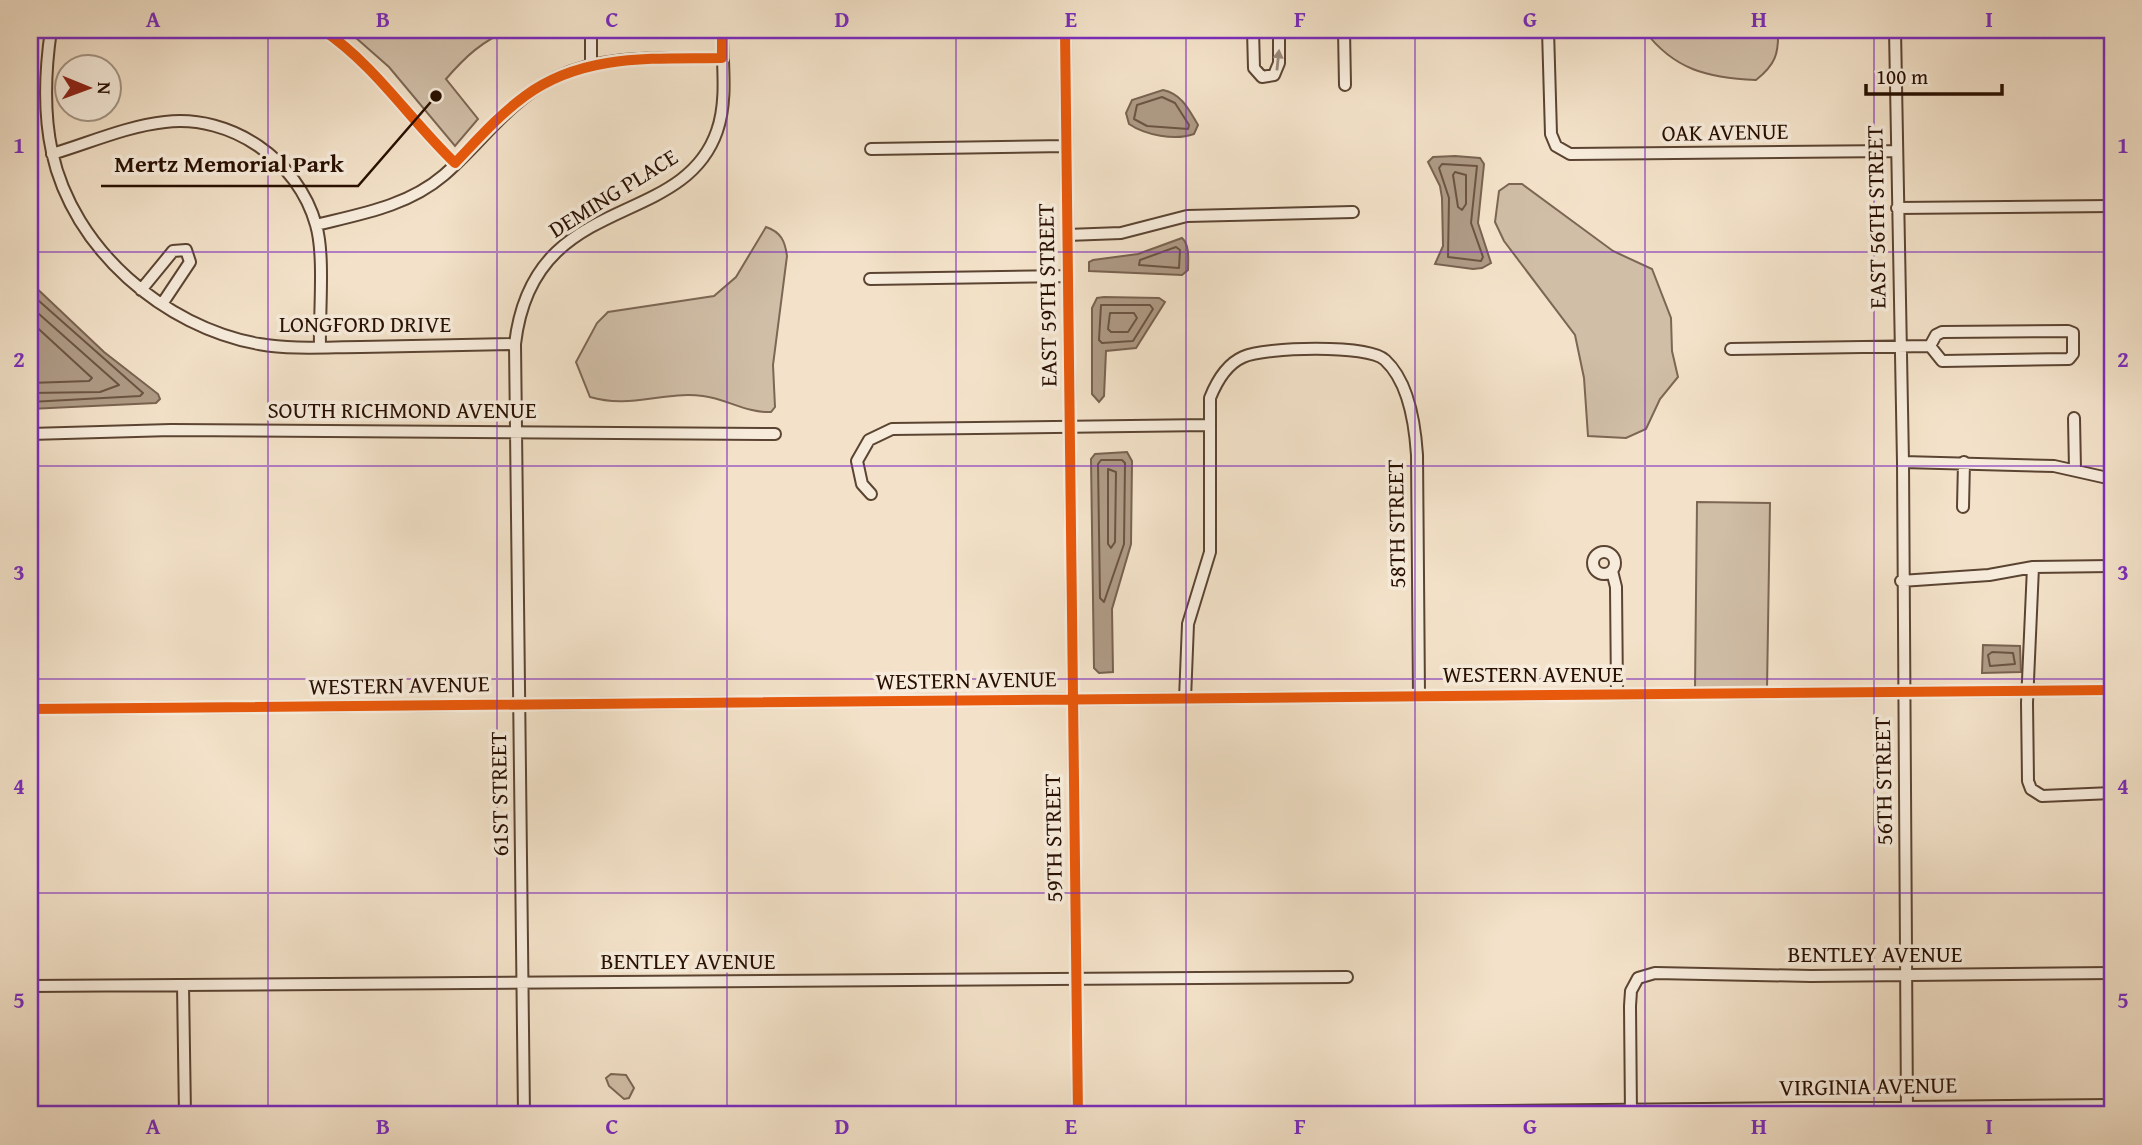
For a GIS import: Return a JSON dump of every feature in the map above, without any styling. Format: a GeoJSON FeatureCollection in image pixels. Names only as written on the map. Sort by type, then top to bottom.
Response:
{"type":"FeatureCollection","features":[{"type":"Feature","properties":{"kind":"street","name":"LONGFORD DRIVE"},"geometry":{"type":"LineString","coordinates":[[51,30],[45,92],[52,154],[70,200],[91,235],[121,273],[162,304],[230,337],[278,346],[515,344]]}},
{"type":"Feature","properties":{"kind":"street"},"geometry":{"type":"LineString","coordinates":[[323,30],[377,74],[413,120],[455,163]]}},
{"type":"Feature","properties":{"kind":"street"},"geometry":{"type":"LineString","coordinates":[[591,30],[591,65]]}},
{"type":"Feature","properties":{"kind":"street","name":"DEMING PLACE"},"geometry":{"type":"LineString","coordinates":[[516,430],[515,344],[518,317],[526,293],[555,250],[586,229],[695,168],[707,151],[721,117],[722,30]]}},
{"type":"Feature","properties":{"kind":"street","name":"EAST 59TH STREET"},"geometry":{"type":"LineString","coordinates":[[1065,30],[1071,560]]}},
{"type":"Feature","properties":{"kind":"street"},"geometry":{"type":"LineString","coordinates":[[1253,30],[1254,68],[1262,77],[1268,78],[1274,75],[1279,63],[1279,30]]}},
{"type":"Feature","properties":{"kind":"street"},"geometry":{"type":"LineString","coordinates":[[1344,30],[1345,85]]}},
{"type":"Feature","properties":{"kind":"street","name":"OAK AVENUE"},"geometry":{"type":"LineString","coordinates":[[1548,30],[1550,130],[1556,146],[1576,154],[1896,151]]}},
{"type":"Feature","properties":{"kind":"street","name":"EAST 56TH STREET"},"geometry":{"type":"LineString","coordinates":[[1895,30],[1899,404]]}},
{"type":"Feature","properties":{"kind":"street"},"geometry":{"type":"LineString","coordinates":[[316,225],[402,201],[432,184],[526,95],[556,78],[591,65],[618,60],[722,58]]}},
{"type":"Feature","properties":{"kind":"street"},"geometry":{"type":"LineString","coordinates":[[52,154],[162,122],[196,122],[219,127],[248,139],[278,161],[301,193],[316,225],[320,347]]}},
{"type":"Feature","properties":{"kind":"street"},"geometry":{"type":"LineString","coordinates":[[871,149],[1066,146]]}},
{"type":"Feature","properties":{"kind":"street"},"geometry":{"type":"LineString","coordinates":[[1897,208],[2112,206]]}},
{"type":"Feature","properties":{"kind":"street"},"geometry":{"type":"LineString","coordinates":[[1067,235],[1121,233],[1187,216],[1353,212]]}},
{"type":"Feature","properties":{"kind":"street"},"geometry":{"type":"LineString","coordinates":[[141,289],[173,251],[186,250],[190,262],[162,304]]}},
{"type":"Feature","properties":{"kind":"street"},"geometry":{"type":"LineString","coordinates":[[870,279],[1068,276]]}},
{"type":"Feature","properties":{"kind":"street"},"geometry":{"type":"LineString","coordinates":[[1731,349],[1930,346],[1942,360],[2069,359],[2073,354],[2073,333],[1942,332],[1936,335],[1930,346]]}},
{"type":"Feature","properties":{"kind":"street","name":"58TH STREET"},"geometry":{"type":"LineString","coordinates":[[1207,425],[1210,398],[1216,383],[1242,357],[1270,350],[1367,350],[1385,360],[1394,371],[1408,403],[1416,438],[1419,695]]}},
{"type":"Feature","properties":{"kind":"street","name":"56TH STREET"},"geometry":{"type":"LineString","coordinates":[[1899,404],[1903,462],[1901,581],[1907,1111]]}},
{"type":"Feature","properties":{"kind":"street"},"geometry":{"type":"LineString","coordinates":[[2074,418],[2075,470]]}},
{"type":"Feature","properties":{"kind":"street"},"geometry":{"type":"LineString","coordinates":[[870,494],[862,484],[857,461],[862,449],[880,432],[918,428],[1207,425],[1210,552],[1188,624],[1185,699]]}},
{"type":"Feature","properties":{"kind":"street","name":"SOUTH RICHMOND AVENUE"},"geometry":{"type":"LineString","coordinates":[[30,434],[171,430],[516,430],[775,434]]}},
{"type":"Feature","properties":{"kind":"street","name":"61ST STREET"},"geometry":{"type":"LineString","coordinates":[[516,430],[524,1115]]}},
{"type":"Feature","properties":{"kind":"street"},"geometry":{"type":"LineString","coordinates":[[1903,462],[2054,466],[2112,479]]}},
{"type":"Feature","properties":{"kind":"street"},"geometry":{"type":"LineString","coordinates":[[1963,508],[1964,462]]}},
{"type":"Feature","properties":{"kind":"street","name":"59TH STREET"},"geometry":{"type":"LineString","coordinates":[[1071,560],[1078,1115]]}},
{"type":"Feature","properties":{"kind":"street"},"geometry":{"type":"LineString","coordinates":[[1901,581],[1989,575],[2034,567],[2112,566]]}},
{"type":"Feature","properties":{"kind":"street"},"geometry":{"type":"LineString","coordinates":[[2034,567],[2028,781],[2031,789],[2042,796],[2112,793]]}},
{"type":"Feature","properties":{"kind":"street"},"geometry":{"type":"LineString","coordinates":[[1612,571],[1616,587],[1617,694]]}},
{"type":"Feature","properties":{"kind":"street","name":"WESTERN AVENUE"},"geometry":{"type":"LineString","coordinates":[[30,709],[2112,690]]}},
{"type":"Feature","properties":{"kind":"street","name":"BENTLEY AVENUE"},"geometry":{"type":"LineString","coordinates":[[1631,1112],[1630,1006],[1634,983],[1638,978],[1656,973],[2112,973]]}},
{"type":"Feature","properties":{"kind":"street","name":"BENTLEY AVENUE"},"geometry":{"type":"LineString","coordinates":[[30,986],[1347,977]]}},
{"type":"Feature","properties":{"kind":"street"},"geometry":{"type":"LineString","coordinates":[[183,985],[185,1115]]}},
{"type":"Feature","properties":{"kind":"street","name":"VIRGINIA AVENUE"},"geometry":{"type":"LineString","coordinates":[[1078,1115],[1907,1111],[2112,1105]]}},
{"type":"Feature","properties":{"kind":"shaded area"},"geometry":{"type":"Polygon","coordinates":[[[347,30],[509,30],[474,50],[446,79],[478,119],[455,146],[389,67],[347,30]]]}},
{"type":"Feature","properties":{"kind":"shaded area"},"geometry":{"type":"Polygon","coordinates":[[[1644,30],[1778,30],[1778,46],[1772,64],[1756,80],[1722,77],[1680,63],[1655,44],[1644,30]]]}},
{"type":"Feature","properties":{"kind":"shaded area"},"geometry":{"type":"Polygon","coordinates":[[[1509,184],[1522,184],[1613,251],[1652,269],[1671,318],[1672,351],[1678,377],[1660,399],[1646,429],[1626,438],[1588,436],[1584,378],[1575,335],[1504,241],[1495,222],[1499,191],[1509,184]]]}},
{"type":"Feature","properties":{"kind":"shaded area"},"geometry":{"type":"Polygon","coordinates":[[[766,227],[781,238],[787,256],[773,365],[775,407],[771,412],[753,410],[703,396],[633,401],[590,397],[576,362],[597,323],[608,312],[714,296],[736,277],[766,227]]]}},
{"type":"Feature","properties":{"kind":"shaded area"},"geometry":{"type":"Polygon","coordinates":[[[1697,502],[1770,503],[1767,689],[1695,688],[1697,502]]]}},
{"type":"Feature","properties":{"kind":"shaded area"},"geometry":{"type":"Polygon","coordinates":[[[611,1074],[626,1075],[634,1088],[629,1098],[624,1099],[609,1086],[606,1078],[611,1074]]]}},
{"type":"Feature","properties":{"kind":"water"},"geometry":{"type":"Polygon","coordinates":[[[1163,90],[1175,95],[1188,108],[1198,125],[1194,134],[1160,136],[1129,124],[1126,113],[1132,100],[1163,90]]]}},
{"type":"Feature","properties":{"kind":"water"},"geometry":{"type":"Polygon","coordinates":[[[1433,157],[1480,158],[1484,164],[1478,223],[1491,263],[1482,268],[1435,264],[1443,246],[1442,198],[1440,186],[1428,162],[1433,157]]]}},
{"type":"Feature","properties":{"kind":"water"},"geometry":{"type":"Polygon","coordinates":[[[1182,238],[1186,245],[1188,270],[1182,275],[1089,271],[1089,262],[1093,260],[1138,254],[1182,238]]]}},
{"type":"Feature","properties":{"kind":"water"},"geometry":{"type":"Polygon","coordinates":[[[30,282],[104,352],[158,394],[160,399],[156,403],[30,409],[30,282]]]}},
{"type":"Feature","properties":{"kind":"water"},"geometry":{"type":"Polygon","coordinates":[[[1097,298],[1159,298],[1165,302],[1136,348],[1106,351],[1104,396],[1099,402],[1092,394],[1092,308],[1097,298]]]}},
{"type":"Feature","properties":{"kind":"water"},"geometry":{"type":"Polygon","coordinates":[[[1127,452],[1132,461],[1131,544],[1112,609],[1113,672],[1099,673],[1094,668],[1091,459],[1095,454],[1127,452]]]}},
{"type":"Feature","properties":{"kind":"water"},"geometry":{"type":"Polygon","coordinates":[[[1983,645],[2020,646],[2021,672],[1982,673],[1983,645]]]}},
{"type":"Feature","properties":{"kind":"cycle path"},"geometry":{"type":"LineString","coordinates":[[323,30],[376,76],[455,163],[506,111],[547,82],[595,65],[620,61],[722,58],[722,30]]}},
{"type":"Feature","properties":{"kind":"cycle path"},"geometry":{"type":"LineString","coordinates":[[1065,30],[1078,1115]]}},
{"type":"Feature","properties":{"kind":"cycle path"},"geometry":{"type":"LineString","coordinates":[[30,709],[2112,690]]}},
{"type":"Feature","properties":{"kind":"place","name":"Mertz Memorial Park"},"geometry":{"type":"Point","coordinates":[436,96]}}]}
